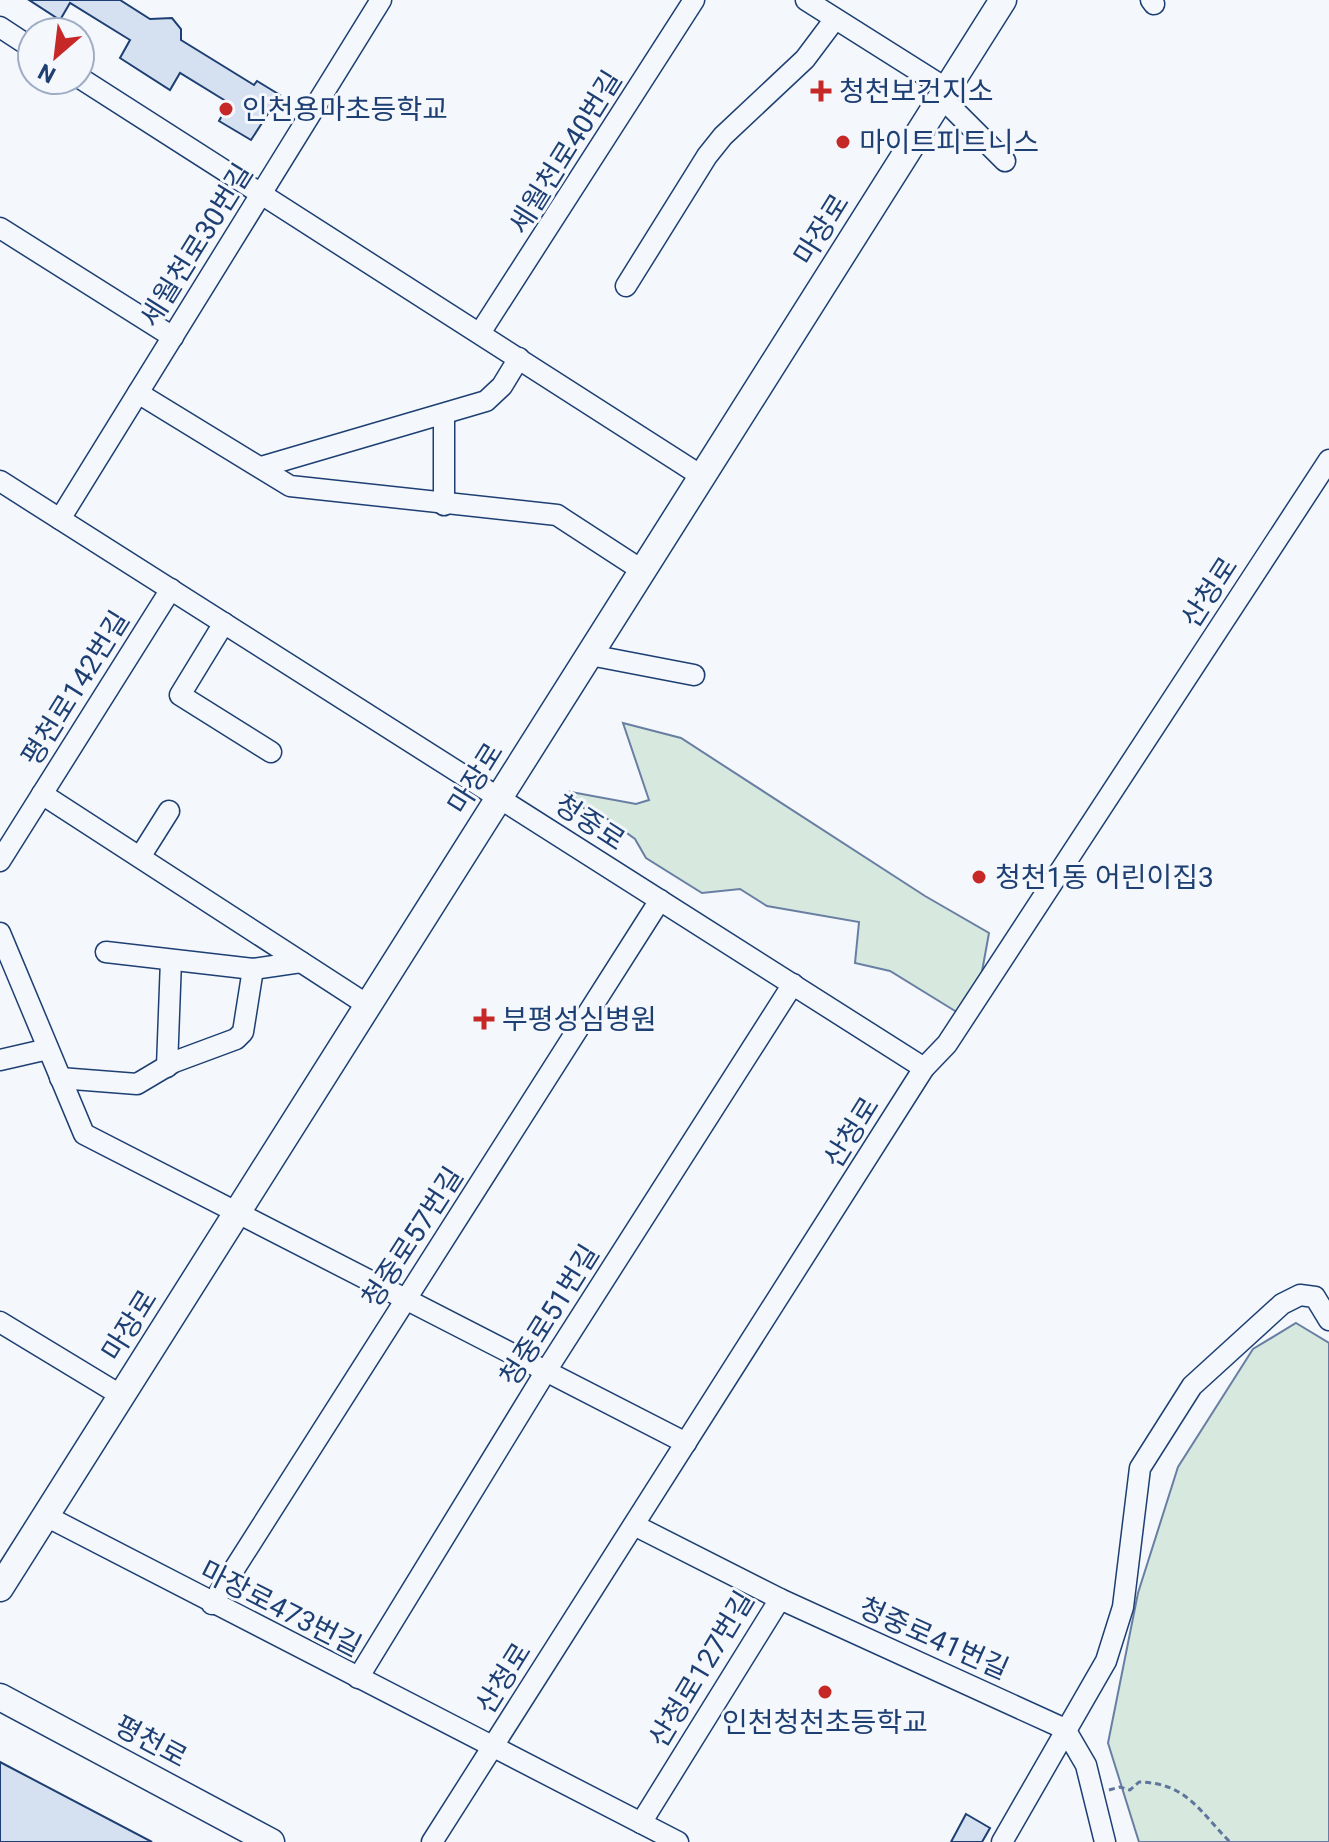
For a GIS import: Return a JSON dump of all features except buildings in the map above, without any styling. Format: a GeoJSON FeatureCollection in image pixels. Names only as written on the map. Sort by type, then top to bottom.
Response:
{"type":"FeatureCollection","features":[{"type":"Feature","properties":{"kind":"main road","name":"마장로"},"geometry":{"type":"LineString","coordinates":[[0,1588],[1003,0]]}},
{"type":"Feature","properties":{"kind":"main road","name":"평천로"},"geometry":{"type":"LineString","coordinates":[[0,1697],[271,1842]]}},
{"type":"Feature","properties":{"kind":"street","name":"세월천로30번길"},"geometry":{"type":"LineString","coordinates":[[60,519],[381,0]]}},
{"type":"Feature","properties":{"kind":"street","name":"세월천로40번길"},"geometry":{"type":"LineString","coordinates":[[480,333],[694,0]]}},
{"type":"Feature","properties":{"kind":"street"},"geometry":{"type":"LineString","coordinates":[[806,0],[944,94],[1005,161]]}},
{"type":"Feature","properties":{"kind":"street"},"geometry":{"type":"LineString","coordinates":[[626,286],[707,156],[723,136],[797,68],[835,19]]}},
{"type":"Feature","properties":{"kind":"street"},"geometry":{"type":"LineString","coordinates":[[96,88],[703,477]]}},
{"type":"Feature","properties":{"kind":"street"},"geometry":{"type":"LineString","coordinates":[[0,228],[173,337]]}},
{"type":"Feature","properties":{"kind":"street"},"geometry":{"type":"LineString","coordinates":[[261,467],[444,416],[486,401],[502,386],[519,358]]}},
{"type":"Feature","properties":{"kind":"street"},"geometry":{"type":"LineString","coordinates":[[138,393],[290,486],[557,515],[643,571]]}},
{"type":"Feature","properties":{"kind":"street"},"geometry":{"type":"LineString","coordinates":[[444,416],[444,505]]}},
{"type":"Feature","properties":{"kind":"street","name":"산청로"},"geometry":{"type":"LineString","coordinates":[[432,1842],[924,1068],[947,1044],[1329,460]]}},
{"type":"Feature","properties":{"kind":"street","name":"청중로"},"geometry":{"type":"LineString","coordinates":[[0,481],[924,1068]]}},
{"type":"Feature","properties":{"kind":"street","name":"평천로142번길"},"geometry":{"type":"LineString","coordinates":[[1,858],[171,589]]}},
{"type":"Feature","properties":{"kind":"street"},"geometry":{"type":"LineString","coordinates":[[224,623],[180,695],[271,752]]}},
{"type":"Feature","properties":{"kind":"street"},"geometry":{"type":"LineString","coordinates":[[590,655],[694,675]]}},
{"type":"Feature","properties":{"kind":"street"},"geometry":{"type":"LineString","coordinates":[[42,794],[369,1006]]}},
{"type":"Feature","properties":{"kind":"street"},"geometry":{"type":"LineString","coordinates":[[140,857],[169,811]]}},
{"type":"Feature","properties":{"kind":"street","name":"청중로57번길"},"geometry":{"type":"LineString","coordinates":[[212,1604],[660,900]]}},
{"type":"Feature","properties":{"kind":"street"},"geometry":{"type":"LineString","coordinates":[[0,933],[84,1134],[686,1443]]}},
{"type":"Feature","properties":{"kind":"street"},"geometry":{"type":"LineString","coordinates":[[106,952],[253,969],[301,962]]}},
{"type":"Feature","properties":{"kind":"street"},"geometry":{"type":"LineString","coordinates":[[167,1067],[171,960]]}},
{"type":"Feature","properties":{"kind":"street"},"geometry":{"type":"LineString","coordinates":[[60,1078],[137,1084],[167,1067],[236,1039],[243,1032],[253,969]]}},
{"type":"Feature","properties":{"kind":"street","name":"청중로51번길"},"geometry":{"type":"LineString","coordinates":[[358,1678],[546,1371],[793,984]]}},
{"type":"Feature","properties":{"kind":"street"},"geometry":{"type":"LineString","coordinates":[[0,1080],[7,1059],[48,1049]]}},
{"type":"Feature","properties":{"kind":"street"},"geometry":{"type":"LineString","coordinates":[[1002,1842],[1106,1661],[1123,1607],[1140,1468],[1192,1386],[1282,1304],[1300,1295],[1315,1297],[1329,1320]]}},
{"type":"Feature","properties":{"kind":"street"},"geometry":{"type":"LineString","coordinates":[[0,1322],[122,1396]]}},
{"type":"Feature","properties":{"kind":"street","name":"마장로473번길"},"geometry":{"type":"LineString","coordinates":[[46,1516],[212,1604],[494,1745]]}},
{"type":"Feature","properties":{"kind":"street","name":"산청로127번길"},"geometry":{"type":"LineString","coordinates":[[634,1525],[780,1599],[641,1823]]}},
{"type":"Feature","properties":{"kind":"street","name":"청중로41번길"},"geometry":{"type":"LineString","coordinates":[[780,1599],[1065,1729]]}},
{"type":"Feature","properties":{"kind":"street"},"geometry":{"type":"LineString","coordinates":[[1065,1729],[1086,1765],[1105,1842]]}},
{"type":"Feature","properties":{"kind":"street"},"geometry":{"type":"LineString","coordinates":[[494,1745],[678,1842]]}},
{"type":"Feature","properties":{"kind":"path"},"geometry":{"type":"LineString","coordinates":[[1094,1796],[1120,1787],[1130,1790],[1139,1782],[1164,1783],[1185,1795],[1230,1842]]}},
{"type":"Feature","properties":{"kind":"shaded area"},"geometry":{"type":"Polygon","coordinates":[[[623,723],[681,738],[925,896],[989,933],[979,988],[960,1014],[890,971],[855,963],[859,922],[767,906],[740,889],[702,893],[646,858],[635,839],[606,818],[591,817],[571,792],[636,804],[649,800],[623,723]]]}},
{"type":"Feature","properties":{"kind":"shaded area"},"geometry":{"type":"Polygon","coordinates":[[[1296,1323],[1329,1343],[1329,1842],[1139,1842],[1108,1743],[1138,1593],[1178,1467],[1253,1349],[1296,1323]]]}},
{"type":"Feature","properties":{"kind":"place","name":"청천보건지소"},"geometry":{"type":"Point","coordinates":[821,91]}},
{"type":"Feature","properties":{"kind":"place","name":"인천용마초등학교"},"geometry":{"type":"Point","coordinates":[226,109]}},
{"type":"Feature","properties":{"kind":"place","name":"마이트피트니스"},"geometry":{"type":"Point","coordinates":[843,142]}},
{"type":"Feature","properties":{"kind":"place","name":"청천1동 어린이집3"},"geometry":{"type":"Point","coordinates":[979,877]}},
{"type":"Feature","properties":{"kind":"place","name":"부평성심병원"},"geometry":{"type":"Point","coordinates":[484,1019]}},
{"type":"Feature","properties":{"kind":"place","name":"인천청천초등학교"},"geometry":{"type":"Point","coordinates":[825,1692]}}]}
